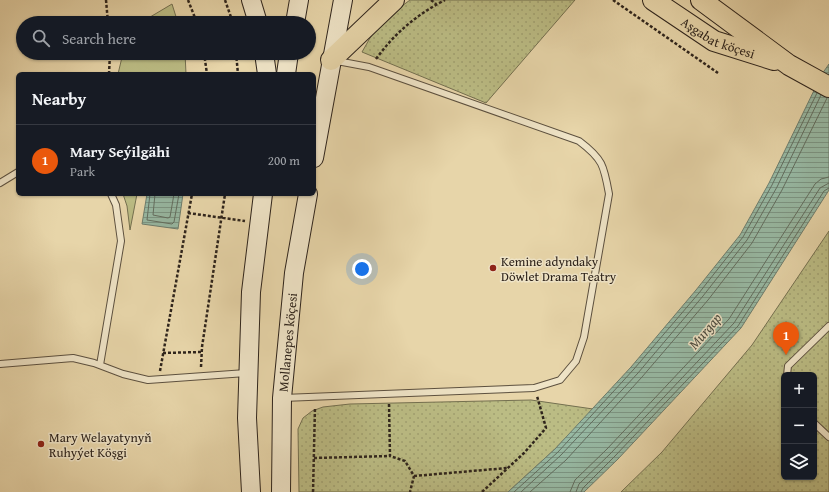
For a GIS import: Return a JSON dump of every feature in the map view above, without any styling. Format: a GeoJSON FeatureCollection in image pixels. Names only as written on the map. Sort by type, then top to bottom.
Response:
{"type":"FeatureCollection","features":[{"type":"Feature","properties":{"kind":"main road"},"geometry":{"type":"LineString","coordinates":[[331,60],[394,0]]}},
{"type":"Feature","properties":{"kind":"main road","name":"Aşgabat köçesi"},"geometry":{"type":"LineString","coordinates":[[652,0],[714,41],[789,65],[829,87]]}},
{"type":"Feature","properties":{"kind":"main road","name":"Aşgabat köçesi"},"geometry":{"type":"LineString","coordinates":[[701,0],[789,65]]}},
{"type":"Feature","properties":{"kind":"street"},"geometry":{"type":"LineString","coordinates":[[251,0],[256,16]]}},
{"type":"Feature","properties":{"kind":"street"},"geometry":{"type":"LineString","coordinates":[[296,16],[299,0]]}},
{"type":"Feature","properties":{"kind":"street"},"geometry":{"type":"LineString","coordinates":[[316,146],[343,0]]}},
{"type":"Feature","properties":{"kind":"street"},"geometry":{"type":"LineString","coordinates":[[265,60],[267,72]]}},
{"type":"Feature","properties":{"kind":"street"},"geometry":{"type":"LineString","coordinates":[[286,72],[288,60]]}},
{"type":"Feature","properties":{"kind":"street"},"geometry":{"type":"LineString","coordinates":[[251,492],[247,418],[251,292],[263,196]]}},
{"type":"Feature","properties":{"kind":"street","name":"Mollanepes köçesi"},"geometry":{"type":"LineString","coordinates":[[281,492],[282,398],[294,273],[308,196]]}},
{"type":"Feature","properties":{"kind":"lane"},"geometry":{"type":"LineString","coordinates":[[282,398],[388,395],[534,388],[560,380],[576,362],[584,337],[610,194],[606,172],[596,153],[579,141],[370,67],[331,60]]}},
{"type":"Feature","properties":{"kind":"lane"},"geometry":{"type":"LineString","coordinates":[[0,183],[16,173]]}},
{"type":"Feature","properties":{"kind":"lane"},"geometry":{"type":"LineString","coordinates":[[100,365],[121,241],[116,205],[112,196]]}},
{"type":"Feature","properties":{"kind":"lane"},"geometry":{"type":"LineString","coordinates":[[788,372],[788,366],[829,326]]}},
{"type":"Feature","properties":{"kind":"lane"},"geometry":{"type":"LineString","coordinates":[[0,364],[73,358],[100,365],[123,374],[148,380],[248,373]]}},
{"type":"Feature","properties":{"kind":"lane"},"geometry":{"type":"LineString","coordinates":[[817,426],[829,437]]}},
{"type":"Feature","properties":{"kind":"path"},"geometry":{"type":"LineString","coordinates":[[106,0],[107,16]]}},
{"type":"Feature","properties":{"kind":"path"},"geometry":{"type":"LineString","coordinates":[[188,0],[194,16]]}},
{"type":"Feature","properties":{"kind":"path"},"geometry":{"type":"LineString","coordinates":[[225,0],[231,16]]}},
{"type":"Feature","properties":{"kind":"path"},"geometry":{"type":"LineString","coordinates":[[431,0],[436,4]]}},
{"type":"Feature","properties":{"kind":"path"},"geometry":{"type":"LineString","coordinates":[[370,67],[401,29],[423,11],[445,0]]}},
{"type":"Feature","properties":{"kind":"path"},"geometry":{"type":"LineString","coordinates":[[613,0],[718,73]]}},
{"type":"Feature","properties":{"kind":"path"},"geometry":{"type":"LineString","coordinates":[[109,72],[110,60]]}},
{"type":"Feature","properties":{"kind":"path"},"geometry":{"type":"LineString","coordinates":[[205,60],[207,72]]}},
{"type":"Feature","properties":{"kind":"path"},"geometry":{"type":"LineString","coordinates":[[237,60],[238,72]]}},
{"type":"Feature","properties":{"kind":"path"},"geometry":{"type":"LineString","coordinates":[[158,379],[192,196]]}},
{"type":"Feature","properties":{"kind":"path"},"geometry":{"type":"LineString","coordinates":[[201,376],[202,352],[225,196]]}},
{"type":"Feature","properties":{"kind":"path"},"geometry":{"type":"LineString","coordinates":[[188,213],[259,223]]}},
{"type":"Feature","properties":{"kind":"path"},"geometry":{"type":"LineString","coordinates":[[163,353],[202,352]]}},
{"type":"Feature","properties":{"kind":"path"},"geometry":{"type":"LineString","coordinates":[[482,492],[524,453],[546,428],[534,388]]}},
{"type":"Feature","properties":{"kind":"path"},"geometry":{"type":"LineString","coordinates":[[388,395],[390,456]]}},
{"type":"Feature","properties":{"kind":"path"},"geometry":{"type":"LineString","coordinates":[[314,492],[315,397]]}},
{"type":"Feature","properties":{"kind":"path"},"geometry":{"type":"LineString","coordinates":[[314,458],[390,456],[405,461],[414,476],[410,492]]}},
{"type":"Feature","properties":{"kind":"path"},"geometry":{"type":"LineString","coordinates":[[414,476],[507,468]]}},
{"type":"Feature","properties":{"kind":"green space"},"geometry":{"type":"Polygon","coordinates":[[[410,0],[575,0],[486,103],[362,52],[378,24],[410,0]]]}},
{"type":"Feature","properties":{"kind":"green space"},"geometry":{"type":"Polygon","coordinates":[[[172,4],[176,16],[152,16],[172,4]]]}},
{"type":"Feature","properties":{"kind":"green space"},"geometry":{"type":"Polygon","coordinates":[[[121,60],[185,60],[186,72],[118,72],[121,60]]]}},
{"type":"Feature","properties":{"kind":"green space"},"geometry":{"type":"Polygon","coordinates":[[[124,196],[137,196],[130,230],[127,206],[124,196]]]}},
{"type":"Feature","properties":{"kind":"green space"},"geometry":{"type":"Polygon","coordinates":[[[829,231],[829,492],[621,492],[662,452],[752,345],[829,231]]]}},
{"type":"Feature","properties":{"kind":"green space"},"geometry":{"type":"Polygon","coordinates":[[[531,400],[593,409],[555,449],[508,492],[299,492],[298,429],[303,418],[312,411],[323,407],[350,404],[531,400]]]}},
{"type":"Feature","properties":{"kind":"water","name":"Murgap"},"geometry":{"type":"Polygon","coordinates":[[[829,64],[829,190],[741,328],[618,459],[584,492],[508,492],[555,449],[631,367],[740,235],[769,183],[822,74],[829,64]]]}},
{"type":"Feature","properties":{"kind":"water"},"geometry":{"type":"Polygon","coordinates":[[[147,196],[183,196],[178,229],[142,224],[147,196]]]}},
{"type":"Feature","properties":{"kind":"place","name":"Kemine adyndaky Döwlet Drama Teatry"},"geometry":{"type":"Point","coordinates":[493,268]}},
{"type":"Feature","properties":{"kind":"place","name":"Mary Seýilgähi"},"geometry":{"type":"Point","coordinates":[786,355]}},
{"type":"Feature","properties":{"kind":"place","name":"Mary Welayatynyň Ruhyýet Köşgi"},"geometry":{"type":"Point","coordinates":[41,444]}}]}
